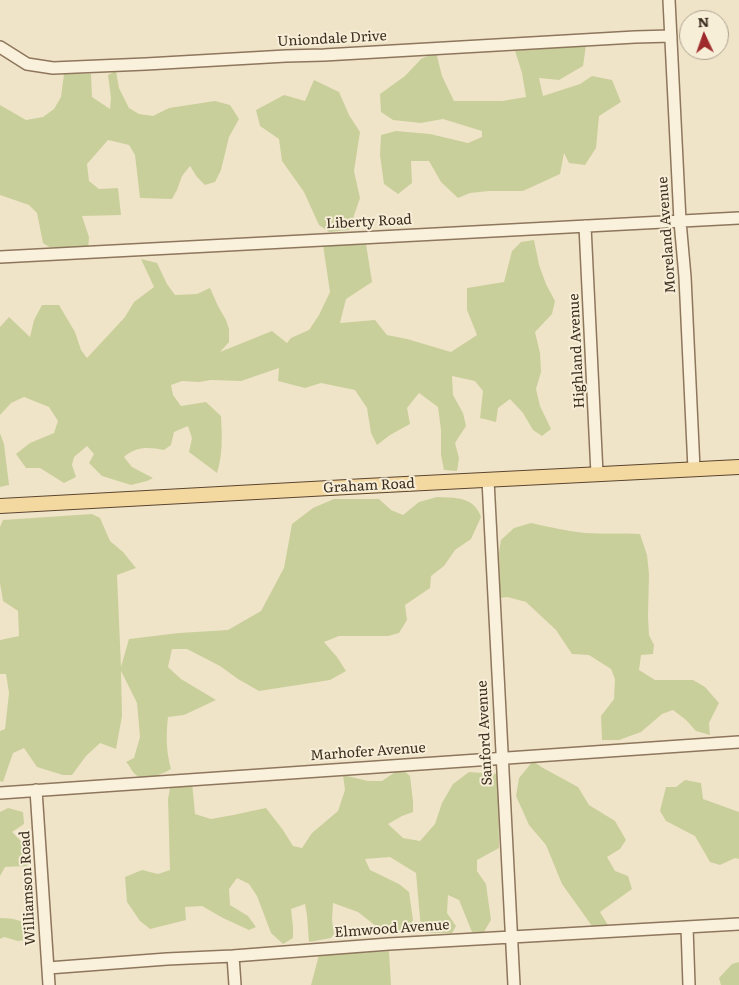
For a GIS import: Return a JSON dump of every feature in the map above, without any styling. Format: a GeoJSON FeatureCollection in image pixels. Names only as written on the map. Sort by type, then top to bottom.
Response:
{"type":"FeatureCollection","features":[{"type":"Feature","properties":{"kind":"main road","name":"Graham Road"},"geometry":{"type":"LineString","coordinates":[[0,506],[739,467]]}},
{"type":"Feature","properties":{"kind":"street","name":"Moreland Avenue"},"geometry":{"type":"LineString","coordinates":[[669,0],[694,469]]}},
{"type":"Feature","properties":{"kind":"street","name":"Uniondale Drive"},"geometry":{"type":"LineString","coordinates":[[0,47],[27,64],[53,68],[671,36]]}},
{"type":"Feature","properties":{"kind":"street","name":"Liberty Road"},"geometry":{"type":"LineString","coordinates":[[0,257],[739,218]]}},
{"type":"Feature","properties":{"kind":"street","name":"Highland Avenue"},"geometry":{"type":"LineString","coordinates":[[585,226],[597,474]]}},
{"type":"Feature","properties":{"kind":"street","name":"Sanford Avenue"},"geometry":{"type":"LineString","coordinates":[[488,480],[514,985]]}},
{"type":"Feature","properties":{"kind":"street","name":"Marhofer Avenue"},"geometry":{"type":"LineString","coordinates":[[0,792],[739,742]]}},
{"type":"Feature","properties":{"kind":"street","name":"Williamson Road"},"geometry":{"type":"LineString","coordinates":[[36,790],[49,985]]}},
{"type":"Feature","properties":{"kind":"street","name":"Elmwood Avenue"},"geometry":{"type":"LineString","coordinates":[[48,968],[389,944],[739,924]]}},
{"type":"Feature","properties":{"kind":"street"},"geometry":{"type":"LineString","coordinates":[[687,927],[689,985]]}},
{"type":"Feature","properties":{"kind":"street"},"geometry":{"type":"LineString","coordinates":[[233,956],[235,985]]}},
{"type":"Feature","properties":{"kind":"green space"},"geometry":{"type":"Polygon","coordinates":[[[586,45],[583,66],[559,80],[539,78],[543,96],[580,84],[592,76],[612,80],[621,102],[599,116],[596,148],[585,165],[569,163],[564,153],[560,174],[523,191],[470,193],[458,198],[441,182],[429,161],[411,161],[412,183],[398,194],[384,184],[380,155],[381,135],[396,131],[430,134],[468,143],[482,137],[482,131],[443,119],[421,123],[393,120],[381,112],[380,94],[405,76],[421,59],[436,52],[442,76],[454,101],[502,101],[526,97],[522,73],[515,51],[586,45]]]}},
{"type":"Feature","properties":{"kind":"green space"},"geometry":{"type":"Polygon","coordinates":[[[116,71],[119,88],[129,108],[139,114],[153,116],[169,108],[215,101],[230,105],[239,119],[229,137],[221,170],[215,182],[205,185],[190,166],[182,176],[172,199],[140,198],[135,155],[129,145],[108,140],[87,164],[89,181],[99,189],[118,188],[121,215],[82,216],[89,237],[88,250],[49,247],[43,243],[37,213],[29,205],[0,195],[0,105],[26,120],[43,117],[54,109],[61,97],[64,74],[91,74],[92,97],[110,109],[111,98],[108,75],[116,71]]]}},
{"type":"Feature","properties":{"kind":"green space"},"geometry":{"type":"Polygon","coordinates":[[[314,80],[339,92],[349,115],[360,132],[354,171],[360,198],[349,230],[329,232],[319,225],[304,192],[282,161],[279,139],[260,126],[256,110],[284,95],[305,101],[314,80]]]}},
{"type":"Feature","properties":{"kind":"green space"},"geometry":{"type":"Polygon","coordinates":[[[534,240],[539,265],[555,301],[552,314],[535,332],[540,353],[541,372],[536,389],[540,406],[551,429],[542,436],[533,430],[523,413],[510,399],[498,408],[496,422],[480,418],[483,391],[475,381],[452,376],[453,395],[463,413],[466,426],[455,443],[459,458],[457,471],[444,470],[441,455],[441,430],[438,407],[419,393],[407,408],[410,424],[377,445],[371,433],[367,408],[355,390],[321,383],[305,388],[278,381],[279,368],[241,381],[182,381],[171,385],[173,395],[181,406],[206,402],[221,416],[222,438],[217,473],[189,452],[192,438],[188,426],[174,432],[171,445],[164,450],[143,448],[133,451],[124,457],[132,467],[153,478],[147,481],[131,485],[102,476],[89,463],[94,454],[87,446],[74,457],[72,465],[76,477],[64,483],[40,468],[26,468],[16,454],[30,443],[54,433],[58,421],[49,407],[24,397],[11,403],[0,415],[0,327],[9,317],[30,337],[34,320],[42,305],[59,305],[75,332],[81,350],[87,358],[125,317],[134,302],[154,287],[141,259],[157,263],[167,284],[175,295],[197,294],[210,288],[229,329],[229,342],[220,352],[272,331],[287,343],[291,338],[309,330],[330,292],[323,245],[335,243],[366,244],[372,282],[346,299],[340,323],[375,320],[387,335],[451,352],[477,335],[467,310],[467,288],[504,282],[512,251],[521,242],[534,240]]]}},
{"type":"Feature","properties":{"kind":"green space"},"geometry":{"type":"Polygon","coordinates":[[[0,433],[4,444],[9,485],[0,487],[0,433]]]}},
{"type":"Feature","properties":{"kind":"green space"},"geometry":{"type":"Polygon","coordinates":[[[437,497],[463,499],[474,505],[481,517],[471,539],[455,550],[444,566],[431,576],[430,588],[405,605],[407,620],[399,633],[388,636],[339,636],[324,642],[346,671],[330,680],[259,691],[220,666],[187,649],[172,649],[168,667],[181,679],[216,700],[184,715],[168,717],[167,743],[171,769],[144,778],[136,775],[126,762],[134,758],[140,737],[137,703],[121,671],[122,716],[116,749],[100,743],[86,756],[72,775],[63,775],[37,767],[24,748],[13,753],[3,782],[0,781],[0,731],[5,729],[9,693],[6,674],[0,674],[0,640],[19,636],[18,611],[3,601],[0,583],[0,527],[3,520],[92,514],[100,518],[110,541],[123,552],[136,568],[117,575],[121,667],[129,639],[228,630],[261,611],[284,568],[292,524],[313,508],[334,499],[379,499],[391,510],[403,515],[419,502],[437,497]]]}},
{"type":"Feature","properties":{"kind":"green space"},"geometry":{"type":"Polygon","coordinates":[[[531,523],[585,533],[640,534],[647,555],[649,574],[649,635],[654,645],[653,654],[641,655],[639,670],[655,680],[693,680],[705,687],[719,703],[709,723],[710,735],[696,731],[673,710],[662,714],[641,732],[619,740],[602,740],[601,716],[614,699],[615,679],[611,669],[589,655],[572,654],[556,630],[526,602],[507,597],[500,598],[499,552],[501,540],[514,528],[531,523]]]}},
{"type":"Feature","properties":{"kind":"green space"},"geometry":{"type":"Polygon","coordinates":[[[533,761],[578,787],[589,805],[615,821],[626,840],[620,849],[607,857],[615,871],[628,876],[632,889],[600,912],[609,927],[592,926],[562,884],[546,845],[529,825],[516,796],[519,778],[533,761]]]}},
{"type":"Feature","properties":{"kind":"green space"},"geometry":{"type":"Polygon","coordinates":[[[401,768],[410,776],[413,812],[388,824],[403,838],[420,841],[435,824],[442,803],[453,784],[469,772],[498,774],[499,848],[477,860],[477,871],[486,884],[491,920],[482,935],[472,932],[459,900],[448,895],[447,913],[456,926],[452,933],[427,933],[421,929],[416,873],[390,857],[365,859],[370,870],[399,884],[409,892],[413,920],[407,931],[389,934],[358,912],[333,903],[332,920],[334,934],[331,938],[309,942],[305,904],[291,909],[293,938],[283,944],[271,933],[257,896],[249,884],[237,878],[229,889],[230,905],[248,916],[256,927],[249,930],[202,906],[185,907],[186,920],[150,929],[140,921],[127,902],[125,877],[142,870],[158,874],[170,870],[168,799],[171,783],[192,782],[195,814],[211,819],[266,808],[293,846],[302,848],[312,833],[338,811],[345,790],[343,775],[368,781],[382,781],[401,768]]]}},
{"type":"Feature","properties":{"kind":"green space"},"geometry":{"type":"Polygon","coordinates":[[[685,780],[701,783],[703,799],[739,812],[739,859],[735,858],[720,865],[710,862],[695,836],[666,821],[660,811],[666,787],[676,787],[685,780]]]}},
{"type":"Feature","properties":{"kind":"green space"},"geometry":{"type":"Polygon","coordinates":[[[8,808],[23,812],[24,824],[12,832],[31,848],[31,863],[26,866],[5,867],[0,876],[0,812],[8,808]]]}},
{"type":"Feature","properties":{"kind":"green space"},"geometry":{"type":"Polygon","coordinates":[[[0,918],[19,920],[32,926],[36,929],[34,939],[18,941],[4,937],[0,939],[0,918]]]}},
{"type":"Feature","properties":{"kind":"green space"},"geometry":{"type":"Polygon","coordinates":[[[389,951],[391,985],[311,985],[319,955],[389,951]]]}},
{"type":"Feature","properties":{"kind":"green space"},"geometry":{"type":"Polygon","coordinates":[[[739,962],[739,985],[721,985],[719,978],[732,964],[739,962]]]}}]}
